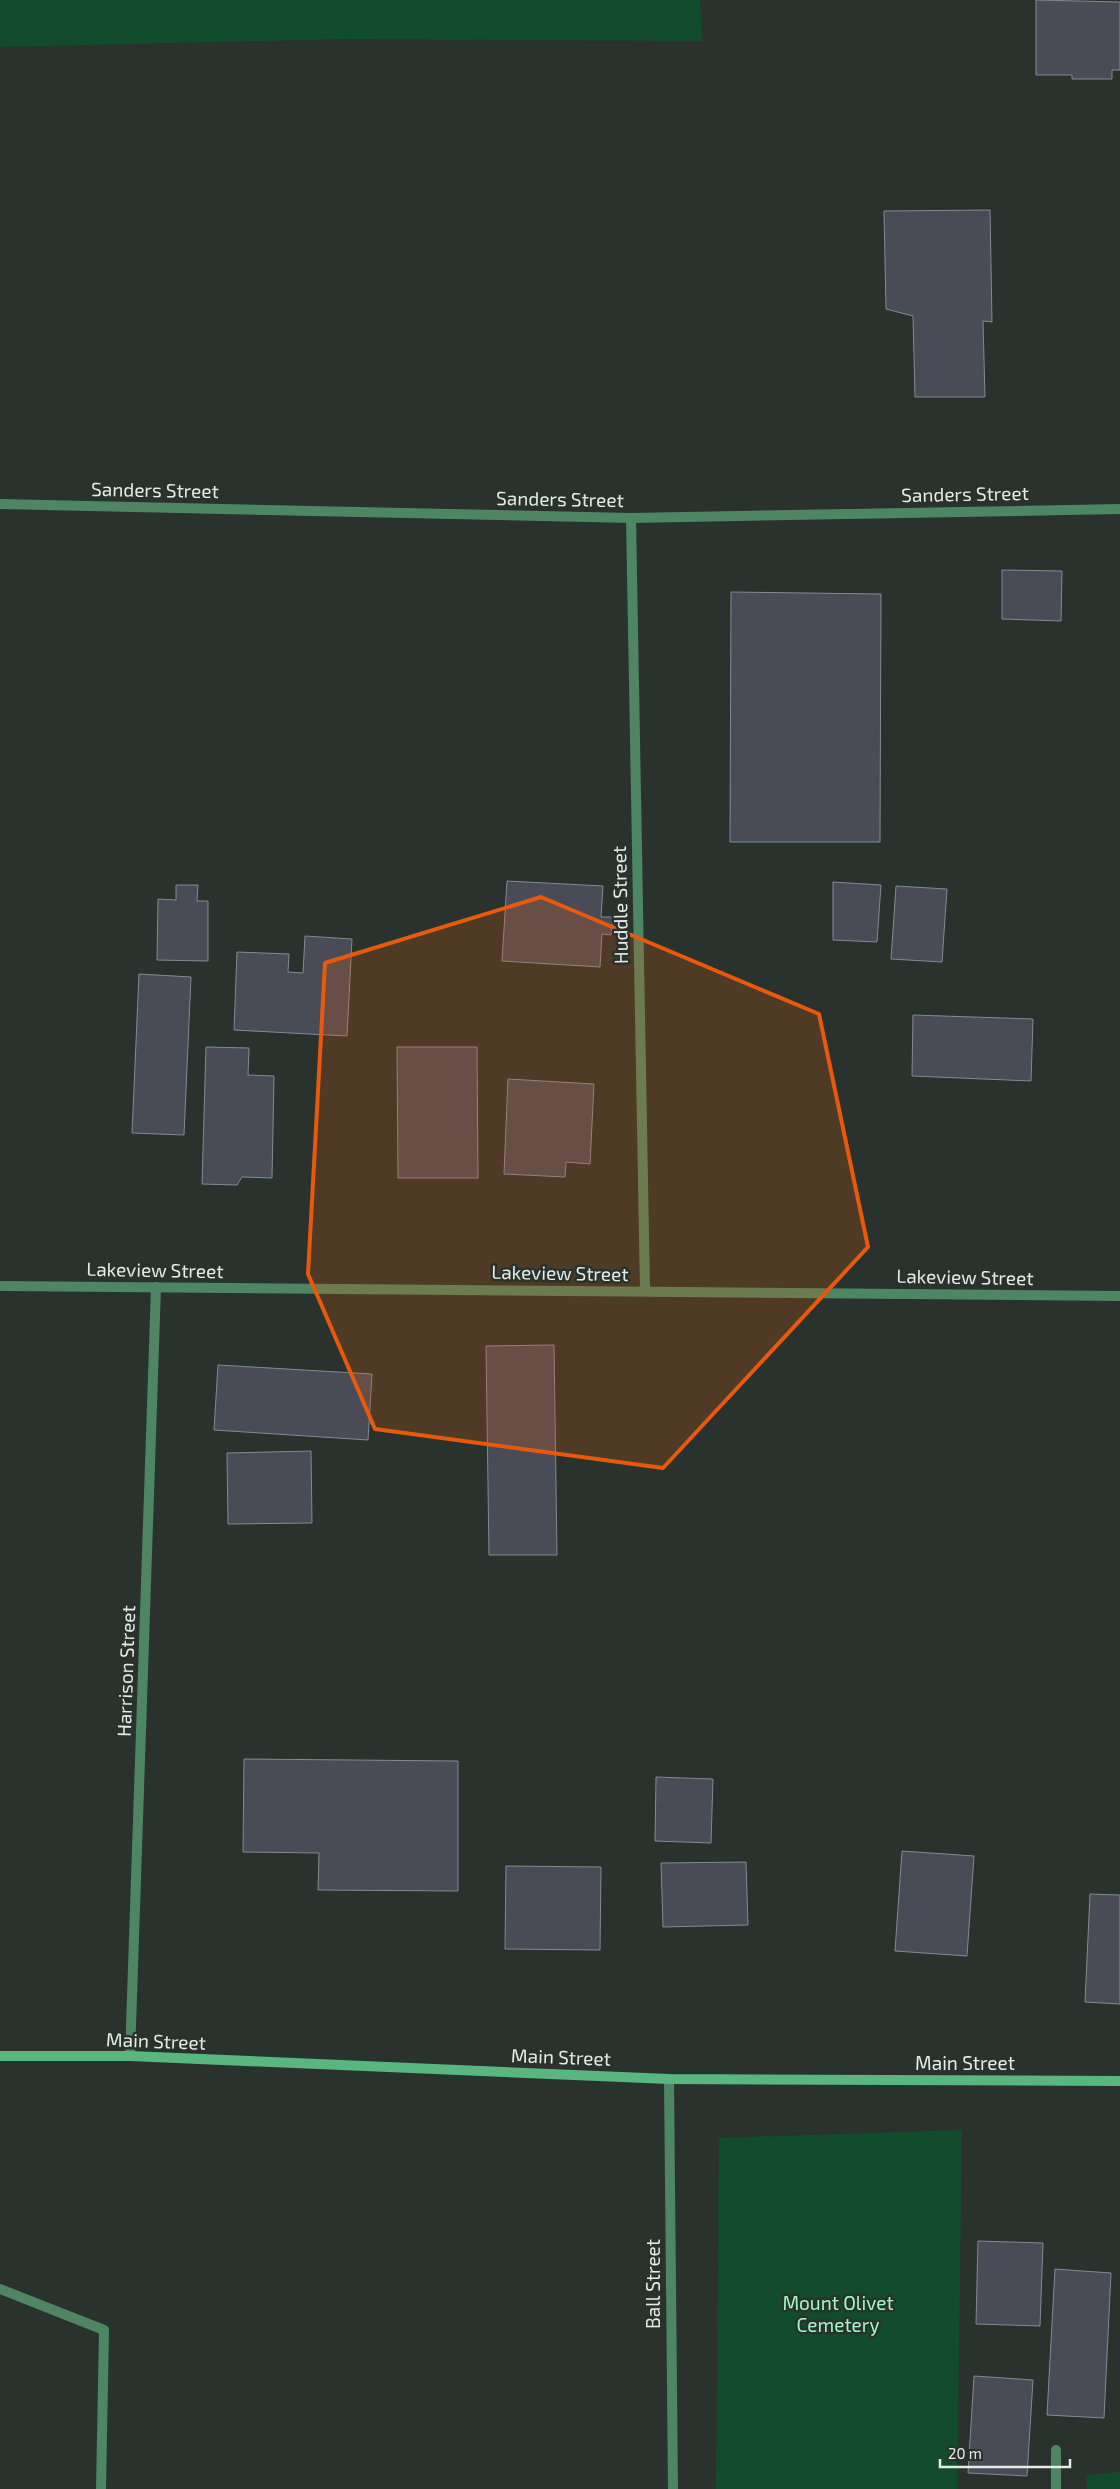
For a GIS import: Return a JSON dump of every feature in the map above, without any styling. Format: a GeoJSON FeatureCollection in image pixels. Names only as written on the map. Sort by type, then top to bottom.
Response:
{"type":"FeatureCollection","features":[{"type":"Feature","properties":{"kind":"main road","name":"Main Street"},"geometry":{"type":"LineString","coordinates":[[0,2056],[130,2056],[669,2079],[1120,2081]]}},
{"type":"Feature","properties":{"kind":"street","name":"Sanders Street"},"geometry":{"type":"LineString","coordinates":[[0,504],[631,518],[1120,509]]}},
{"type":"Feature","properties":{"kind":"street","name":"Huddle Street"},"geometry":{"type":"LineString","coordinates":[[631,518],[645,1291]]}},
{"type":"Feature","properties":{"kind":"street","name":"Lakeview Street"},"geometry":{"type":"LineString","coordinates":[[0,1286],[1120,1296]]}},
{"type":"Feature","properties":{"kind":"street","name":"Harrison Street"},"geometry":{"type":"LineString","coordinates":[[130,2056],[156,1287]]}},
{"type":"Feature","properties":{"kind":"street","name":"Ball Street"},"geometry":{"type":"LineString","coordinates":[[669,2079],[672,2489]]}},
{"type":"Feature","properties":{"kind":"street"},"geometry":{"type":"LineString","coordinates":[[0,2289],[104,2330],[101,2489]]}},
{"type":"Feature","properties":{"kind":"street"},"geometry":{"type":"LineString","coordinates":[[1056,2450],[1056,2489]]}},
{"type":"Feature","properties":{"kind":"highlighted area"},"geometry":{"type":"Polygon","coordinates":[[[541,897],[819,1014],[868,1247],[663,1468],[375,1429],[308,1274],[325,963],[541,897]]]}},
{"type":"Feature","properties":{"kind":"green space"},"geometry":{"type":"Polygon","coordinates":[[[0,0],[700,0],[702,41],[346,39],[0,47],[0,0]]]}},
{"type":"Feature","properties":{"kind":"green space","name":"Mount Olivet Cemetery"},"geometry":{"type":"Polygon","coordinates":[[[962,2130],[957,2489],[716,2489],[719,2138],[962,2130]]]}},
{"type":"Feature","properties":{"kind":"green space"},"geometry":{"type":"Polygon","coordinates":[[[1120,2472],[1120,2489],[1087,2489],[1086,2475],[1120,2472]]]}},
{"type":"Feature","properties":{"kind":"building"},"geometry":{"type":"Polygon","coordinates":[[[1036,0],[1120,2],[1120,70],[1112,70],[1112,79],[1072,79],[1072,75],[1036,75],[1036,0]]]}},
{"type":"Feature","properties":{"kind":"building"},"geometry":{"type":"Polygon","coordinates":[[[990,210],[992,322],[983,321],[985,397],[915,397],[913,316],[886,309],[884,211],[990,210]]]}},
{"type":"Feature","properties":{"kind":"building"},"geometry":{"type":"Polygon","coordinates":[[[1002,570],[1062,571],[1061,621],[1002,619],[1002,570]]]}},
{"type":"Feature","properties":{"kind":"building"},"geometry":{"type":"Polygon","coordinates":[[[731,592],[881,594],[880,842],[730,842],[731,592]]]}},
{"type":"Feature","properties":{"kind":"building"},"geometry":{"type":"Polygon","coordinates":[[[507,881],[603,886],[601,917],[613,917],[611,935],[602,934],[600,967],[502,961],[507,881]]]}},
{"type":"Feature","properties":{"kind":"building"},"geometry":{"type":"Polygon","coordinates":[[[833,882],[881,885],[877,942],[833,940],[833,882]]]}},
{"type":"Feature","properties":{"kind":"building"},"geometry":{"type":"Polygon","coordinates":[[[176,885],[198,885],[197,901],[208,901],[208,961],[157,960],[158,899],[176,900],[176,885]]]}},
{"type":"Feature","properties":{"kind":"building"},"geometry":{"type":"Polygon","coordinates":[[[896,886],[947,889],[942,962],[891,959],[896,886]]]}},
{"type":"Feature","properties":{"kind":"building"},"geometry":{"type":"Polygon","coordinates":[[[305,936],[352,939],[347,1036],[234,1030],[237,952],[289,954],[288,972],[303,973],[305,936]]]}},
{"type":"Feature","properties":{"kind":"building"},"geometry":{"type":"Polygon","coordinates":[[[139,974],[191,977],[184,1135],[132,1133],[139,974]]]}},
{"type":"Feature","properties":{"kind":"building"},"geometry":{"type":"Polygon","coordinates":[[[913,1015],[1033,1019],[1031,1081],[912,1076],[913,1015]]]}},
{"type":"Feature","properties":{"kind":"building"},"geometry":{"type":"Polygon","coordinates":[[[206,1047],[249,1048],[248,1075],[274,1076],[272,1178],[242,1177],[237,1185],[202,1184],[206,1047]]]}},
{"type":"Feature","properties":{"kind":"building"},"geometry":{"type":"Polygon","coordinates":[[[397,1047],[477,1047],[478,1178],[398,1178],[397,1047]]]}},
{"type":"Feature","properties":{"kind":"building"},"geometry":{"type":"Polygon","coordinates":[[[508,1079],[594,1084],[590,1164],[566,1162],[565,1177],[504,1174],[508,1079]]]}},
{"type":"Feature","properties":{"kind":"building"},"geometry":{"type":"Polygon","coordinates":[[[554,1345],[557,1555],[489,1555],[486,1346],[554,1345]]]}},
{"type":"Feature","properties":{"kind":"building"},"geometry":{"type":"Polygon","coordinates":[[[218,1365],[372,1374],[368,1440],[214,1430],[218,1365]]]}},
{"type":"Feature","properties":{"kind":"building"},"geometry":{"type":"Polygon","coordinates":[[[311,1451],[312,1523],[228,1524],[227,1453],[311,1451]]]}},
{"type":"Feature","properties":{"kind":"building"},"geometry":{"type":"Polygon","coordinates":[[[244,1759],[458,1761],[458,1891],[318,1890],[319,1853],[243,1852],[244,1759]]]}},
{"type":"Feature","properties":{"kind":"building"},"geometry":{"type":"Polygon","coordinates":[[[656,1777],[713,1779],[711,1843],[655,1841],[656,1777]]]}},
{"type":"Feature","properties":{"kind":"building"},"geometry":{"type":"Polygon","coordinates":[[[902,1851],[974,1856],[967,1956],[895,1951],[902,1851]]]}},
{"type":"Feature","properties":{"kind":"building"},"geometry":{"type":"Polygon","coordinates":[[[746,1862],[748,1925],[663,1927],[661,1863],[746,1862]]]}},
{"type":"Feature","properties":{"kind":"building"},"geometry":{"type":"Polygon","coordinates":[[[506,1866],[601,1867],[600,1950],[505,1949],[506,1866]]]}},
{"type":"Feature","properties":{"kind":"building"},"geometry":{"type":"Polygon","coordinates":[[[1090,1894],[1120,1895],[1120,2004],[1085,2002],[1090,1894]]]}},
{"type":"Feature","properties":{"kind":"building"},"geometry":{"type":"Polygon","coordinates":[[[978,2241],[1043,2243],[1040,2326],[976,2324],[978,2241]]]}},
{"type":"Feature","properties":{"kind":"building"},"geometry":{"type":"Polygon","coordinates":[[[1055,2269],[1111,2273],[1104,2418],[1047,2415],[1055,2269]]]}},
{"type":"Feature","properties":{"kind":"building"},"geometry":{"type":"Polygon","coordinates":[[[974,2376],[1033,2380],[1027,2476],[968,2473],[974,2376]]]}}]}
